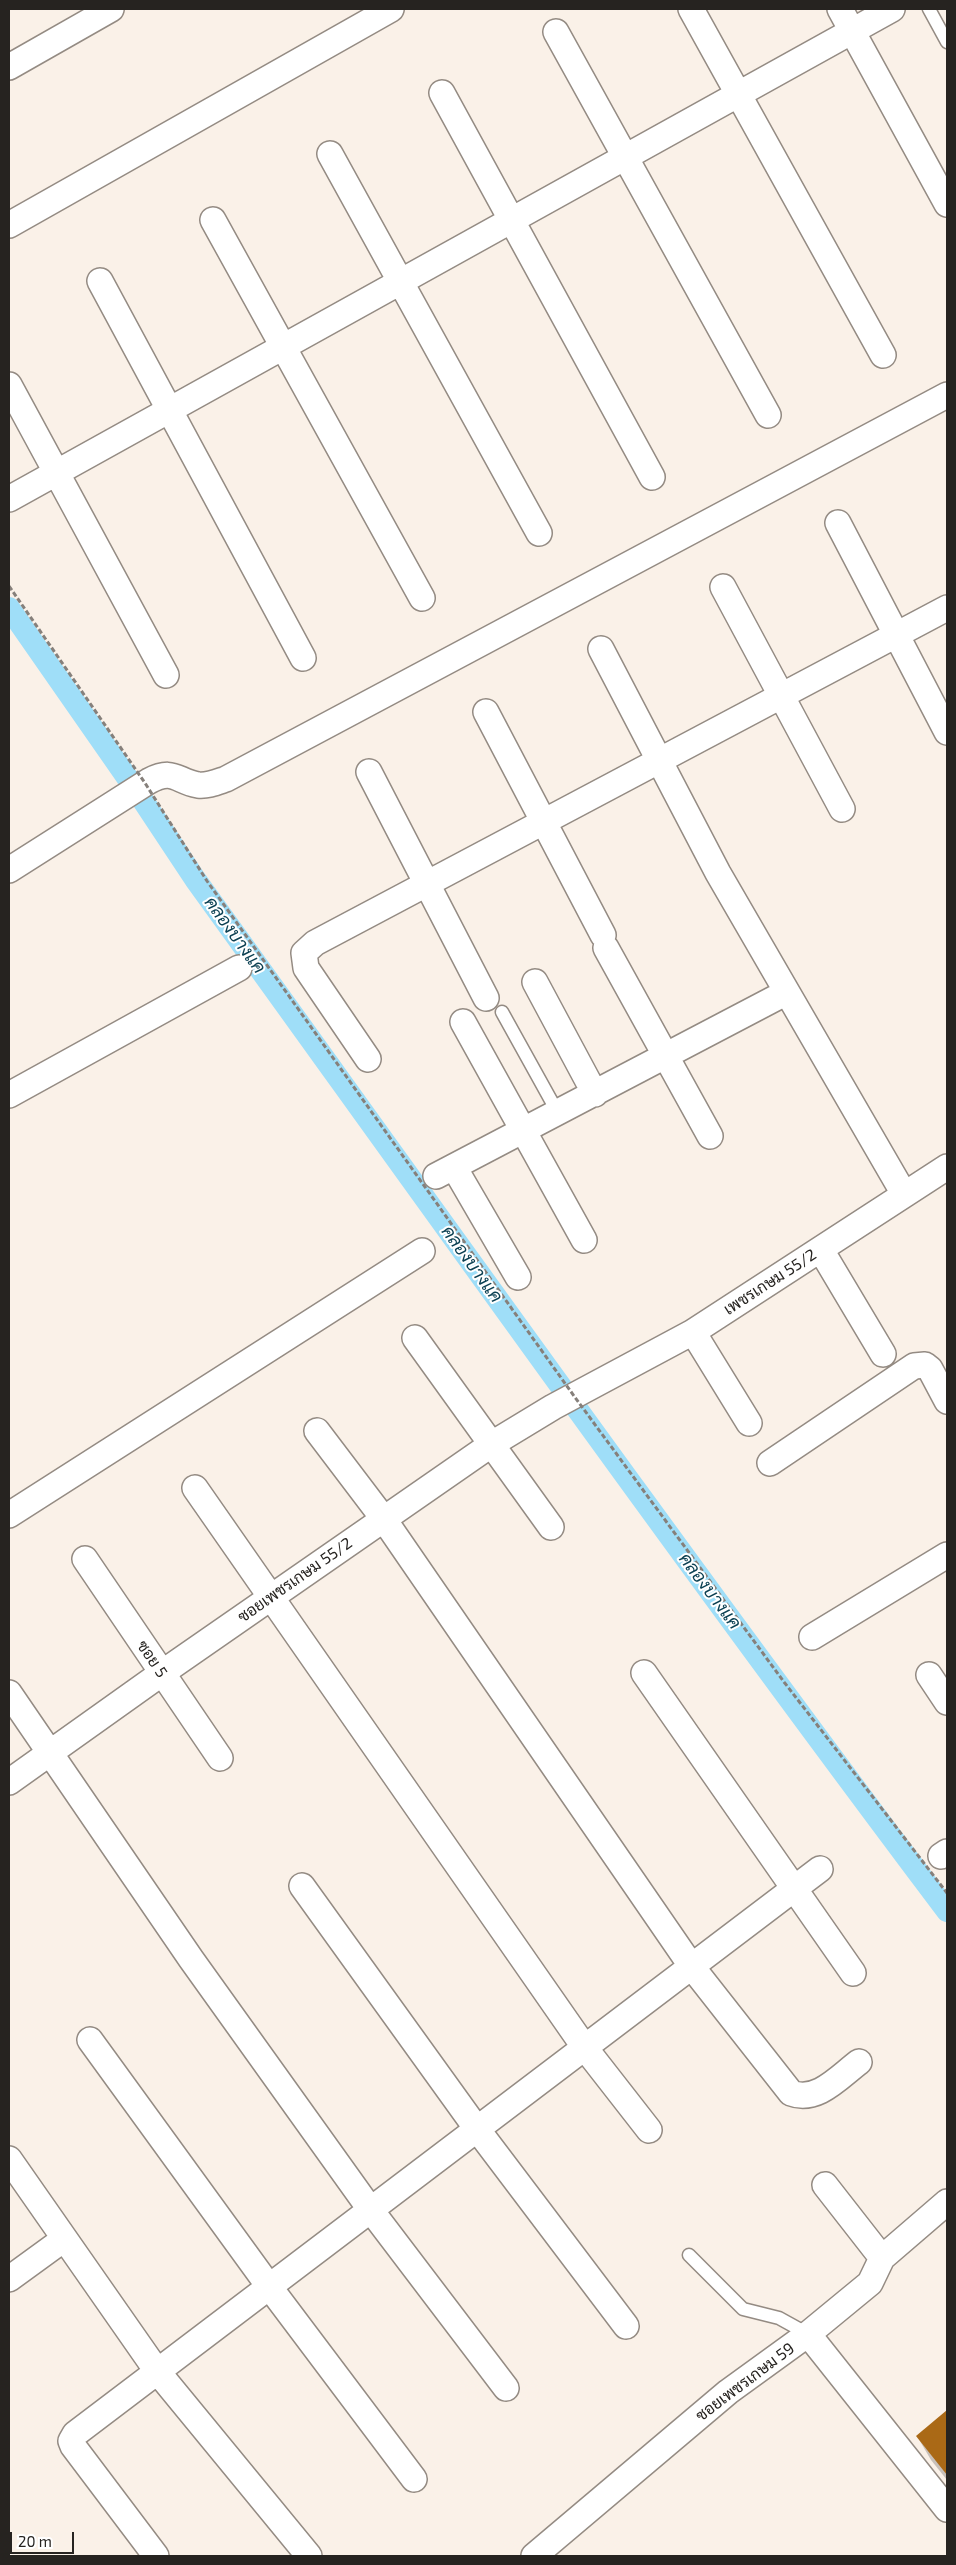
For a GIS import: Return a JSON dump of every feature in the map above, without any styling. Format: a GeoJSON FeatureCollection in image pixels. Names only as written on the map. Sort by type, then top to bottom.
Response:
{"type":"FeatureCollection","features":[{"type":"Feature","properties":{"kind":"street"},"geometry":{"type":"LineString","coordinates":[[9,67],[111,9]]}},
{"type":"Feature","properties":{"kind":"street"},"geometry":{"type":"LineString","coordinates":[[9,225],[391,9]]}},
{"type":"Feature","properties":{"kind":"street"},"geometry":{"type":"LineString","coordinates":[[691,9],[883,355]]}},
{"type":"Feature","properties":{"kind":"street"},"geometry":{"type":"LineString","coordinates":[[840,9],[947,204]]}},
{"type":"Feature","properties":{"kind":"street"},"geometry":{"type":"LineString","coordinates":[[9,499],[892,9]]}},
{"type":"Feature","properties":{"kind":"street"},"geometry":{"type":"LineString","coordinates":[[556,32],[768,415]]}},
{"type":"Feature","properties":{"kind":"street"},"geometry":{"type":"LineString","coordinates":[[442,93],[652,477]]}},
{"type":"Feature","properties":{"kind":"street"},"geometry":{"type":"LineString","coordinates":[[330,154],[539,533]]}},
{"type":"Feature","properties":{"kind":"street"},"geometry":{"type":"LineString","coordinates":[[213,220],[422,598]]}},
{"type":"Feature","properties":{"kind":"street"},"geometry":{"type":"LineString","coordinates":[[100,281],[303,658]]}},
{"type":"Feature","properties":{"kind":"street"},"geometry":{"type":"LineString","coordinates":[[9,385],[166,675]]}},
{"type":"Feature","properties":{"kind":"street"},"geometry":{"type":"LineString","coordinates":[[9,870],[143,784],[162,775],[178,776],[198,785],[210,785],[226,779],[947,395]]}},
{"type":"Feature","properties":{"kind":"street"},"geometry":{"type":"LineString","coordinates":[[838,524],[947,732]]}},
{"type":"Feature","properties":{"kind":"street"},"geometry":{"type":"LineString","coordinates":[[723,587],[842,809]]}},
{"type":"Feature","properties":{"kind":"street"},"geometry":{"type":"LineString","coordinates":[[368,1059],[306,968],[304,953],[315,943],[947,608]]}},
{"type":"Feature","properties":{"kind":"street"},"geometry":{"type":"LineString","coordinates":[[601,649],[718,873],[904,1194]]}},
{"type":"Feature","properties":{"kind":"street"},"geometry":{"type":"LineString","coordinates":[[486,712],[665,1057],[710,1136]]}},
{"type":"Feature","properties":{"kind":"street"},"geometry":{"type":"LineString","coordinates":[[369,772],[494,1005]]}},
{"type":"Feature","properties":{"kind":"street"},"geometry":{"type":"LineString","coordinates":[[9,1095],[239,968]]}},
{"type":"Feature","properties":{"kind":"street"},"geometry":{"type":"LineString","coordinates":[[534,982],[595,1094]]}},
{"type":"Feature","properties":{"kind":"street"},"geometry":{"type":"LineString","coordinates":[[518,1277],[445,1172],[787,992]]}},
{"type":"Feature","properties":{"kind":"street"},"geometry":{"type":"LineString","coordinates":[[463,1022],[584,1240]]}},
{"type":"Feature","properties":{"kind":"street","name":"เพชรเกษม 55/2"},"geometry":{"type":"LineString","coordinates":[[572,1397],[693,1332],[947,1168]]}},
{"type":"Feature","properties":{"kind":"street"},"geometry":{"type":"LineString","coordinates":[[821,1250],[883,1354]]}},
{"type":"Feature","properties":{"kind":"street"},"geometry":{"type":"LineString","coordinates":[[9,1516],[422,1251]]}},
{"type":"Feature","properties":{"kind":"street"},"geometry":{"type":"LineString","coordinates":[[693,1332],[749,1424]]}},
{"type":"Feature","properties":{"kind":"street"},"geometry":{"type":"LineString","coordinates":[[415,1338],[550,1527]]}},
{"type":"Feature","properties":{"kind":"street"},"geometry":{"type":"LineString","coordinates":[[770,1463],[914,1366],[925,1365],[930,1369],[947,1401]]}},
{"type":"Feature","properties":{"kind":"street","name":"ซอยเพชรเกษม 55/2"},"geometry":{"type":"LineString","coordinates":[[9,1782],[383,1518],[492,1444],[572,1397]]}},
{"type":"Feature","properties":{"kind":"street"},"geometry":{"type":"LineString","coordinates":[[317,1431],[383,1518],[692,1967],[790,2093],[801,2097],[819,2092],[859,2062]]}},
{"type":"Feature","properties":{"kind":"street"},"geometry":{"type":"LineString","coordinates":[[195,1488],[585,2048],[649,2130]]}},
{"type":"Feature","properties":{"kind":"street"},"geometry":{"type":"LineString","coordinates":[[812,1636],[947,1555]]}},
{"type":"Feature","properties":{"kind":"street","name":"ซอย 5"},"geometry":{"type":"LineString","coordinates":[[85,1559],[220,1758]]}},
{"type":"Feature","properties":{"kind":"street"},"geometry":{"type":"LineString","coordinates":[[644,1674],[853,1973]]}},
{"type":"Feature","properties":{"kind":"street"},"geometry":{"type":"LineString","coordinates":[[929,1675],[947,1702]]}},
{"type":"Feature","properties":{"kind":"street"},"geometry":{"type":"LineString","coordinates":[[9,1693],[191,1958],[370,2209],[506,2388]]}},
{"type":"Feature","properties":{"kind":"street"},"geometry":{"type":"LineString","coordinates":[[156,2556],[73,2446],[71,2441],[75,2434],[268,2285],[795,1890],[820,1869]]}},
{"type":"Feature","properties":{"kind":"street"},"geometry":{"type":"LineString","coordinates":[[302,1886],[477,2129],[626,2326]]}},
{"type":"Feature","properties":{"kind":"street"},"geometry":{"type":"LineString","coordinates":[[90,2040],[268,2285],[414,2479]]}},
{"type":"Feature","properties":{"kind":"street"},"geometry":{"type":"LineString","coordinates":[[9,2159],[157,2370],[309,2556]]}},
{"type":"Feature","properties":{"kind":"street"},"geometry":{"type":"LineString","coordinates":[[825,2185],[882,2258]]}},
{"type":"Feature","properties":{"kind":"street","name":"ซอยเพชรเกษม 59"},"geometry":{"type":"LineString","coordinates":[[534,2556],[728,2392],[808,2334],[870,2284],[882,2258],[947,2202]]}},
{"type":"Feature","properties":{"kind":"street"},"geometry":{"type":"LineString","coordinates":[[9,2279],[64,2239]]}},
{"type":"Feature","properties":{"kind":"street"},"geometry":{"type":"LineString","coordinates":[[808,2334],[947,2509]]}},
{"type":"Feature","properties":{"kind":"lane"},"geometry":{"type":"LineString","coordinates":[[929,9],[947,42]]}},
{"type":"Feature","properties":{"kind":"lane"},"geometry":{"type":"LineString","coordinates":[[494,1005],[558,1113]]}},
{"type":"Feature","properties":{"kind":"lane"},"geometry":{"type":"LineString","coordinates":[[688,2255],[743,2309],[779,2318],[808,2334]]}},
{"type":"Feature","properties":{"kind":"path"},"geometry":{"type":"LineString","coordinates":[[9,586],[207,881],[572,1397],[784,1682],[947,1893]]}},
{"type":"Feature","properties":{"kind":"building"},"geometry":{"type":"Polygon","coordinates":[[[947,2410],[947,2475],[916,2436],[947,2410]]]}},
{"type":"Feature","properties":{"kind":"waterway","name":"คลองบางแค"},"geometry":{"type":"LineString","coordinates":[[9,608],[140,796],[195,879],[662,1526],[947,1911]]}}]}
